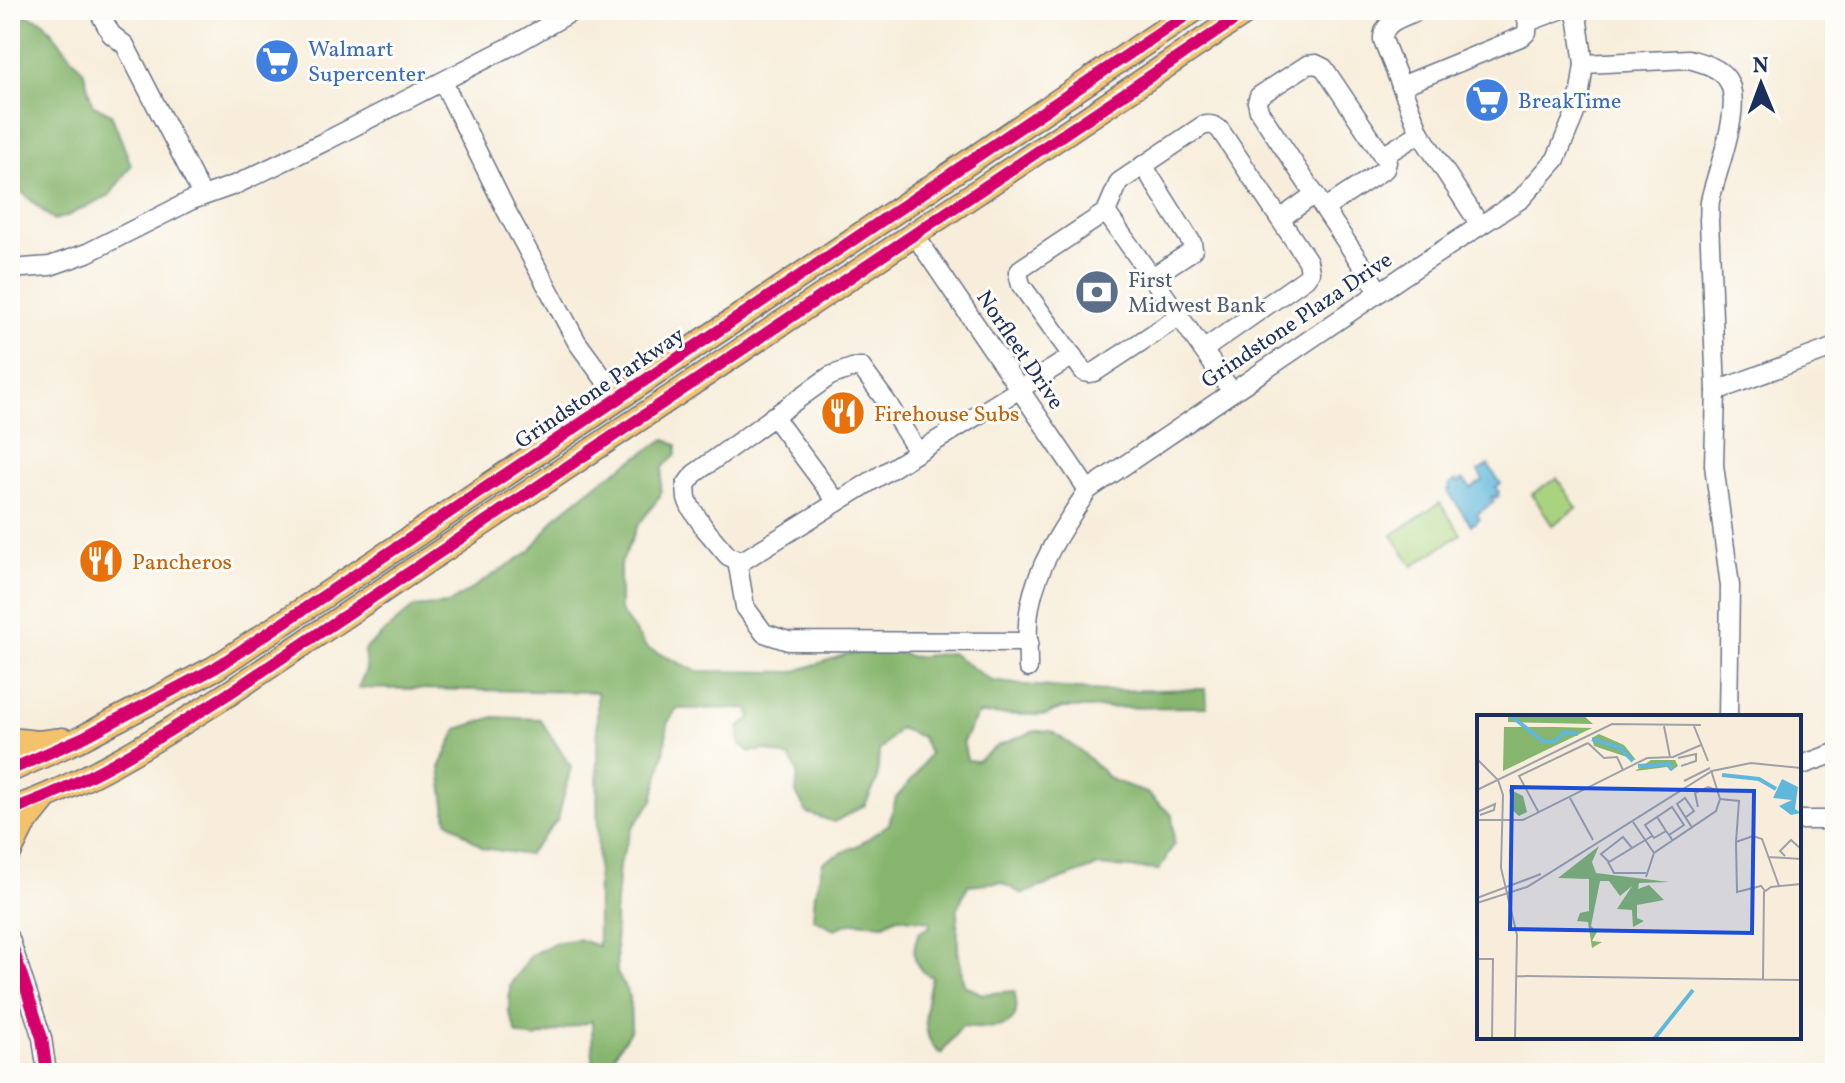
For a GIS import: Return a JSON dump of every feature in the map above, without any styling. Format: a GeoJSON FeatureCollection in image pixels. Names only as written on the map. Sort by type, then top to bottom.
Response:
{"type":"FeatureCollection","features":[{"type":"Feature","properties":{"kind":"main road","name":"Grindstone Parkway"},"geometry":{"type":"LineString","coordinates":[[10,770],[82,738],[215,668],[1194,10]]}},
{"type":"Feature","properties":{"kind":"main road"},"geometry":{"type":"LineString","coordinates":[[10,810],[68,788],[123,760],[228,694],[1249,10]]}},
{"type":"Feature","properties":{"kind":"main road"},"geometry":{"type":"LineString","coordinates":[[10,740],[38,743],[82,738]]}},
{"type":"Feature","properties":{"kind":"main road"},"geometry":{"type":"LineString","coordinates":[[10,851],[23,825],[45,797]]}},
{"type":"Feature","properties":{"kind":"street"},"geometry":{"type":"LineString","coordinates":[[98,10],[111,34],[125,45],[202,195]]}},
{"type":"Feature","properties":{"kind":"street"},"geometry":{"type":"LineString","coordinates":[[10,269],[50,266],[87,253],[202,195],[237,184],[443,82],[575,10]]}},
{"type":"Feature","properties":{"kind":"street"},"geometry":{"type":"LineString","coordinates":[[1420,10],[1390,23],[1385,28],[1383,40],[1420,133],[1480,225]]}},
{"type":"Feature","properties":{"kind":"street"},"geometry":{"type":"LineString","coordinates":[[1401,86],[1523,36],[1527,32],[1526,16],[1560,10]]}},
{"type":"Feature","properties":{"kind":"street","name":"Grindstone Plaza Drive"},"geometry":{"type":"LineString","coordinates":[[1028,668],[1030,607],[1041,570],[1061,529],[1088,490],[1521,199],[1556,159],[1578,106],[1584,64],[1574,10]]}},
{"type":"Feature","properties":{"kind":"street"},"geometry":{"type":"LineString","coordinates":[[1584,64],[1689,59],[1703,63],[1728,80],[1732,95],[1732,119],[1710,203],[1709,220],[1716,391],[1714,465],[1730,586],[1728,715]]}},
{"type":"Feature","properties":{"kind":"street"},"geometry":{"type":"LineString","coordinates":[[1280,219],[1320,202],[1385,169],[1387,162],[1324,68],[1316,64],[1307,65],[1259,96],[1259,111],[1320,202],[1380,292]]}},
{"type":"Feature","properties":{"kind":"street"},"geometry":{"type":"LineString","coordinates":[[443,82],[507,212],[577,342],[618,398]]}},
{"type":"Feature","properties":{"kind":"street"},"geometry":{"type":"LineString","coordinates":[[1180,316],[1095,372],[1084,372],[1021,285],[1018,273],[1106,212],[1119,182],[1202,126],[1210,124],[1216,126],[1280,219],[1308,261],[1310,272],[1306,278],[1203,350]]}},
{"type":"Feature","properties":{"kind":"street"},"geometry":{"type":"LineString","coordinates":[[1383,156],[1420,133]]}},
{"type":"Feature","properties":{"kind":"street"},"geometry":{"type":"LineString","coordinates":[[1143,165],[1193,249],[1152,277]]}},
{"type":"Feature","properties":{"kind":"street"},"geometry":{"type":"LineString","coordinates":[[1106,212],[1232,392]]}},
{"type":"Feature","properties":{"kind":"street","name":"Norfleet Drive"},"geometry":{"type":"LineString","coordinates":[[914,234],[1088,490]]}},
{"type":"Feature","properties":{"kind":"street"},"geometry":{"type":"LineString","coordinates":[[1716,391],[1835,347]]}},
{"type":"Feature","properties":{"kind":"street"},"geometry":{"type":"LineString","coordinates":[[918,452],[861,367],[852,368],[830,376],[694,474],[686,485],[687,499],[705,529],[728,556],[744,560],[1073,356]]}},
{"type":"Feature","properties":{"kind":"street"},"geometry":{"type":"LineString","coordinates":[[773,416],[837,502]]}},
{"type":"Feature","properties":{"kind":"street"},"geometry":{"type":"LineString","coordinates":[[737,560],[745,607],[764,633],[788,641],[1029,642]]}},
{"type":"Feature","properties":{"kind":"street"},"geometry":{"type":"LineString","coordinates":[[1801,765],[1835,753]]}},
{"type":"Feature","properties":{"kind":"street"},"geometry":{"type":"LineString","coordinates":[[1801,820],[1835,820]]}},
{"type":"Feature","properties":{"kind":"street"},"geometry":{"type":"LineString","coordinates":[[10,939],[42,1038],[47,1073]]}},
{"type":"Feature","properties":{"kind":"green space"},"geometry":{"type":"Polygon","coordinates":[[[10,10],[43,21],[84,72],[92,104],[111,114],[131,165],[110,195],[54,220],[10,183],[10,10]]]}},
{"type":"Feature","properties":{"kind":"green space"},"geometry":{"type":"Polygon","coordinates":[[[665,439],[677,445],[676,455],[663,467],[660,496],[637,527],[620,566],[620,611],[647,648],[697,671],[793,672],[847,654],[892,651],[913,657],[951,653],[992,681],[1106,691],[1206,689],[1207,707],[1062,708],[1046,715],[978,714],[963,741],[967,760],[977,761],[999,745],[1035,731],[1051,731],[1083,753],[1110,779],[1147,793],[1172,815],[1174,844],[1159,870],[1098,866],[1022,894],[1001,882],[968,885],[957,909],[958,951],[964,985],[982,994],[1014,991],[1015,1015],[1011,1021],[995,1027],[962,1026],[941,1054],[934,1047],[926,1029],[926,1007],[932,977],[920,969],[914,951],[920,931],[929,928],[930,921],[897,917],[884,924],[853,922],[834,929],[813,918],[815,893],[823,862],[860,844],[889,824],[896,798],[929,754],[922,737],[899,728],[879,751],[877,781],[865,805],[834,822],[807,813],[796,793],[798,772],[790,758],[766,750],[750,752],[739,744],[739,728],[751,718],[748,708],[677,709],[668,722],[653,800],[632,828],[619,865],[615,915],[617,973],[630,997],[631,1029],[615,1054],[619,1070],[625,1073],[593,1073],[592,1021],[534,1038],[517,1034],[509,1012],[510,985],[531,955],[554,943],[578,939],[598,946],[597,692],[358,688],[366,670],[364,650],[414,607],[448,604],[530,551],[557,516],[602,480],[665,439]]]}},
{"type":"Feature","properties":{"kind":"green space"},"geometry":{"type":"Polygon","coordinates":[[[1557,478],[1577,508],[1552,525],[1532,494],[1557,478]]]}},
{"type":"Feature","properties":{"kind":"green space"},"geometry":{"type":"Polygon","coordinates":[[[1440,503],[1461,534],[1413,566],[1392,535],[1440,503]]]}},
{"type":"Feature","properties":{"kind":"green space"},"geometry":{"type":"Polygon","coordinates":[[[494,717],[540,719],[571,767],[558,819],[528,855],[483,848],[447,820],[440,768],[457,729],[494,717]]]}},
{"type":"Feature","properties":{"kind":"water"},"geometry":{"type":"Polygon","coordinates":[[[1488,465],[1501,484],[1496,487],[1499,496],[1491,497],[1494,502],[1477,514],[1480,519],[1471,525],[1447,490],[1456,480],[1458,483],[1463,479],[1471,488],[1483,480],[1478,471],[1488,465]]]}},
{"type":"Feature","properties":{"kind":"cycle path"},"geometry":{"type":"LineString","coordinates":[[10,770],[82,738],[215,668],[1194,10]]}},
{"type":"Feature","properties":{"kind":"cycle path"},"geometry":{"type":"LineString","coordinates":[[10,810],[95,773],[228,694],[1249,10]]}},
{"type":"Feature","properties":{"kind":"cycle path"},"geometry":{"type":"LineString","coordinates":[[10,939],[42,1038],[47,1073]]}},
{"type":"Feature","properties":{"kind":"place","name":"Walmart Supercenter"},"geometry":{"type":"Point","coordinates":[277,61]}},
{"type":"Feature","properties":{"kind":"place","name":"BreakTime"},"geometry":{"type":"Point","coordinates":[1487,100]}},
{"type":"Feature","properties":{"kind":"place","name":"First Midwest Bank"},"geometry":{"type":"Point","coordinates":[1097,292]}},
{"type":"Feature","properties":{"kind":"place","name":"Firehouse Subs"},"geometry":{"type":"Point","coordinates":[843,413]}},
{"type":"Feature","properties":{"kind":"place","name":"Pancheros"},"geometry":{"type":"Point","coordinates":[101,561]}}]}
